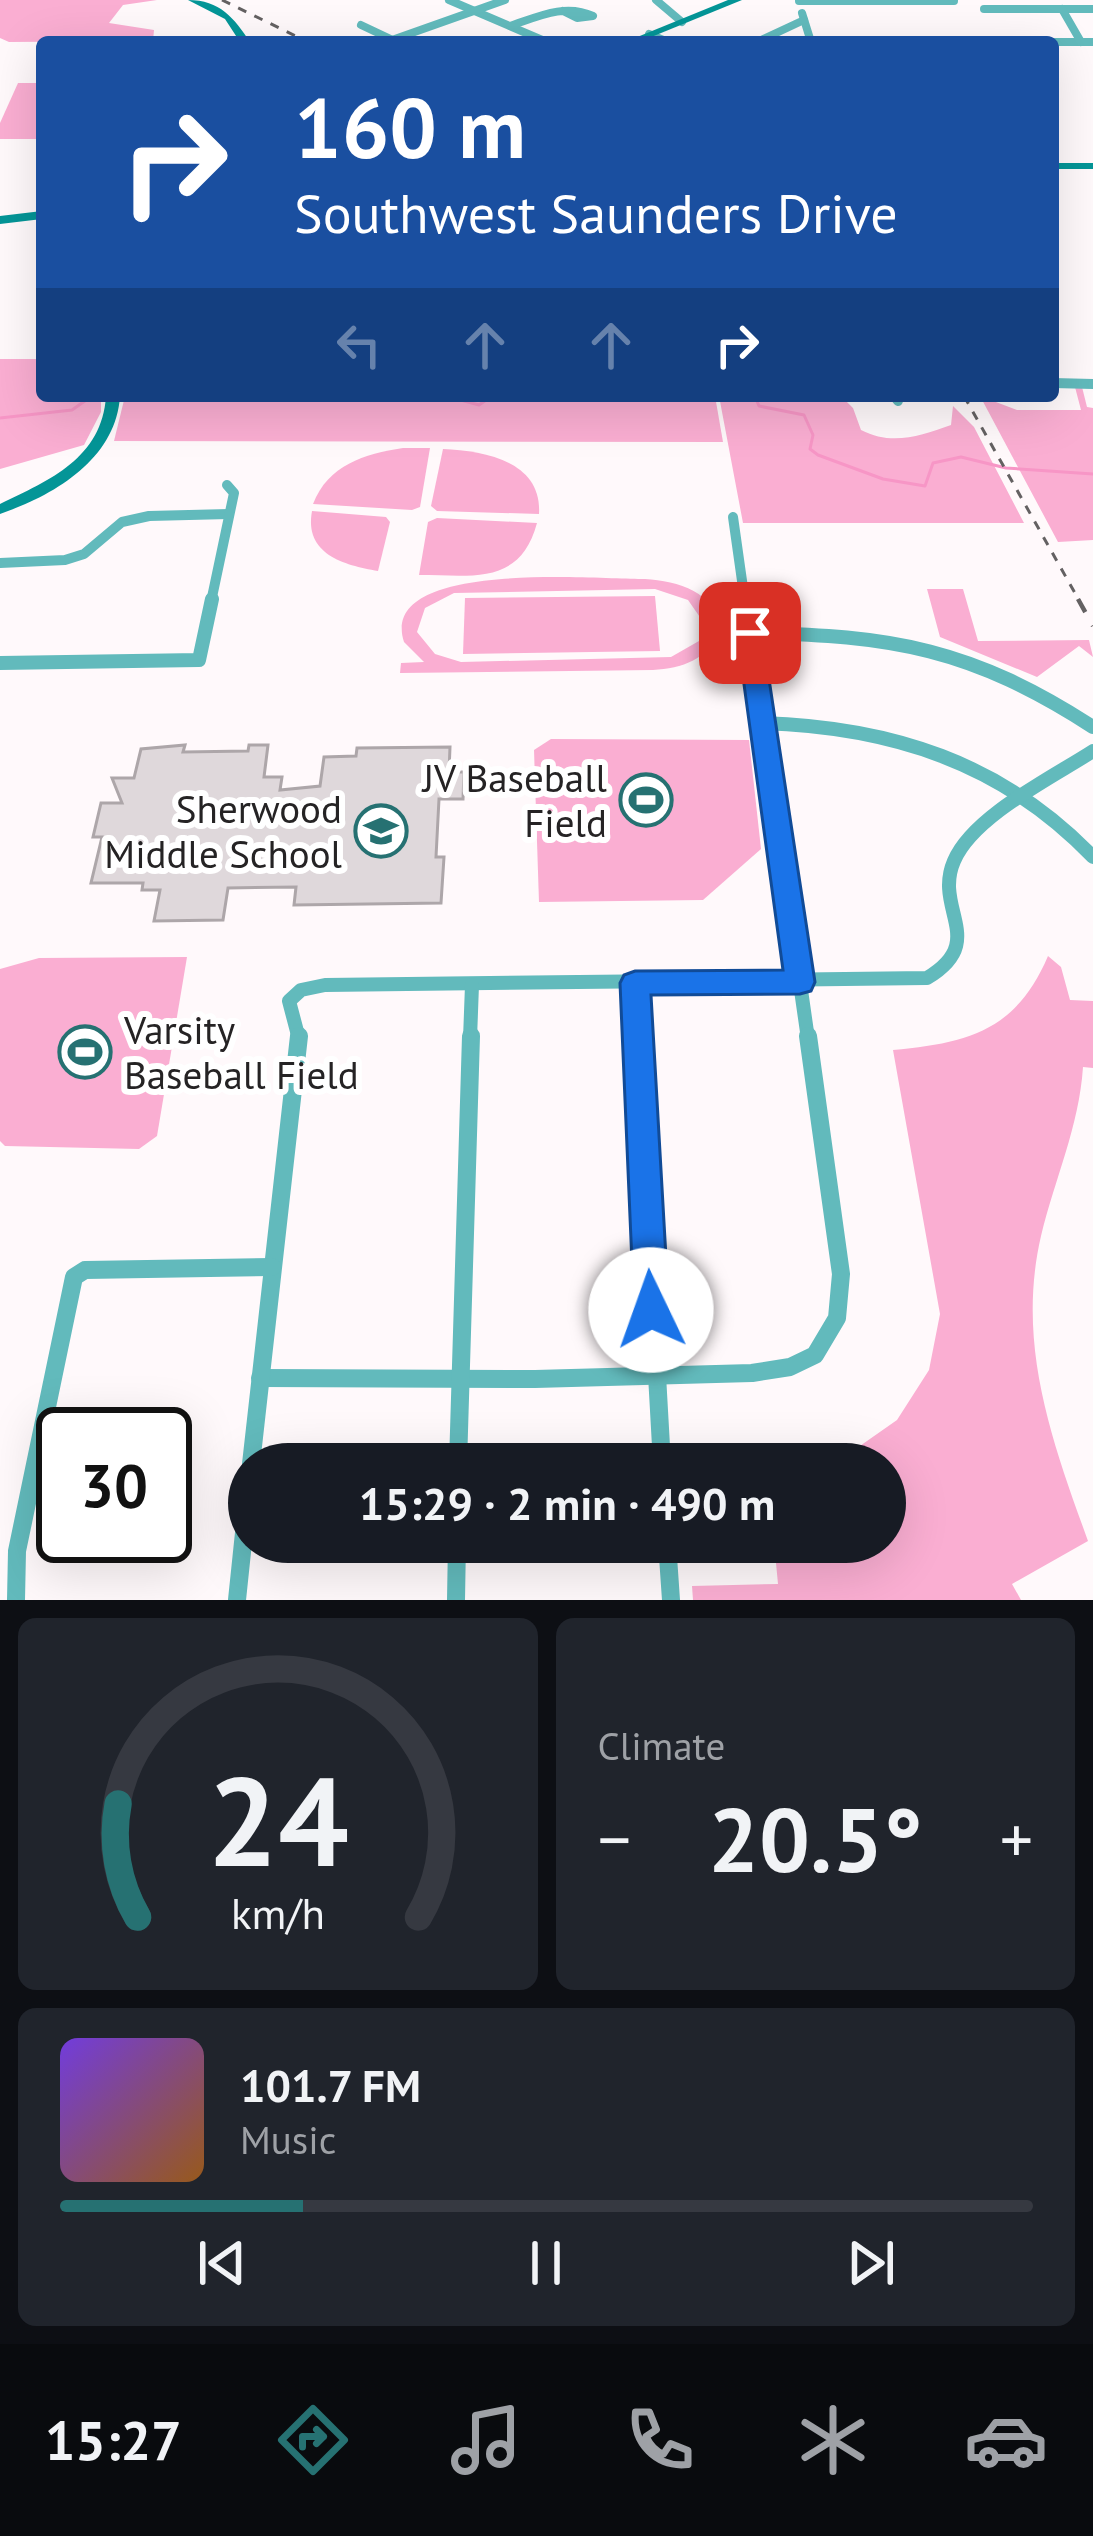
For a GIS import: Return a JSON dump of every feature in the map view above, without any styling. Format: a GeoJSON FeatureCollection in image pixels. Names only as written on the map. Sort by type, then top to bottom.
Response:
{"type":"FeatureCollection","features":[{"type":"Feature","properties":{"kind":"main road"},"geometry":{"type":"LineString","coordinates":[[193,0],[228,17],[241,36]]}},
{"type":"Feature","properties":{"kind":"main road"},"geometry":{"type":"LineString","coordinates":[[644,36],[737,0]]}},
{"type":"Feature","properties":{"kind":"main road"},"geometry":{"type":"LineString","coordinates":[[1059,166],[1093,166]]}},
{"type":"Feature","properties":{"kind":"main road"},"geometry":{"type":"LineString","coordinates":[[0,220],[33,218]]}},
{"type":"Feature","properties":{"kind":"main road"},"geometry":{"type":"LineString","coordinates":[[0,510],[63,478],[95,445],[112,402]]}},
{"type":"Feature","properties":{"kind":"street"},"geometry":{"type":"LineString","coordinates":[[408,36],[505,0]]}},
{"type":"Feature","properties":{"kind":"street"},"geometry":{"type":"LineString","coordinates":[[656,0],[682,22]]}},
{"type":"Feature","properties":{"kind":"street"},"geometry":{"type":"LineString","coordinates":[[456,1],[533,36]]}},
{"type":"Feature","properties":{"kind":"street"},"geometry":{"type":"LineString","coordinates":[[810,36],[799,1],[954,2]]}},
{"type":"Feature","properties":{"kind":"street"},"geometry":{"type":"LineString","coordinates":[[1062,9],[1081,42]]}},
{"type":"Feature","properties":{"kind":"street"},"geometry":{"type":"LineString","coordinates":[[984,10],[1093,9]]}},
{"type":"Feature","properties":{"kind":"street"},"geometry":{"type":"LineString","coordinates":[[510,26],[563,11]]}},
{"type":"Feature","properties":{"kind":"street"},"geometry":{"type":"LineString","coordinates":[[770,36],[804,20]]}},
{"type":"Feature","properties":{"kind":"street"},"geometry":{"type":"LineString","coordinates":[[361,25],[384,36]]}},
{"type":"Feature","properties":{"kind":"street"},"geometry":{"type":"LineString","coordinates":[[649,34],[654,36]]}},
{"type":"Feature","properties":{"kind":"street"},"geometry":{"type":"LineString","coordinates":[[1059,42],[1093,42]]}},
{"type":"Feature","properties":{"kind":"street"},"geometry":{"type":"LineString","coordinates":[[1059,383],[1093,384]]}},
{"type":"Feature","properties":{"kind":"street"},"geometry":{"type":"LineString","coordinates":[[0,663],[200,660],[234,493],[227,484]]}},
{"type":"Feature","properties":{"kind":"street"},"geometry":{"type":"LineString","coordinates":[[107,512],[122,522]]}},
{"type":"Feature","properties":{"kind":"street"},"geometry":{"type":"LineString","coordinates":[[0,563],[44,562],[84,554],[122,522],[149,516],[229,514]]}},
{"type":"Feature","properties":{"kind":"street"},"geometry":{"type":"LineString","coordinates":[[260,1378],[657,1376],[801,1363],[835,1329],[842,1295],[840,1259],[733,517]]}},
{"type":"Feature","properties":{"kind":"street"},"geometry":{"type":"LineString","coordinates":[[750,633],[852,633],[943,649],[1024,681],[1093,727]]}},
{"type":"Feature","properties":{"kind":"street"},"geometry":{"type":"LineString","coordinates":[[762,723],[839,724],[914,740],[963,761],[1093,857]]}},
{"type":"Feature","properties":{"kind":"street"},"geometry":{"type":"LineString","coordinates":[[253,1443],[299,1031],[289,1001],[302,990],[325,985],[916,980],[946,968],[959,938],[950,891],[953,860],[971,837],[1093,752]]}},
{"type":"Feature","properties":{"kind":"street"},"geometry":{"type":"LineString","coordinates":[[635,983],[661,1443]]}},
{"type":"Feature","properties":{"kind":"street"},"geometry":{"type":"LineString","coordinates":[[458,1443],[472,985]]}},
{"type":"Feature","properties":{"kind":"street"},"geometry":{"type":"LineString","coordinates":[[16,1600],[8,1551],[72,1284],[79,1272],[272,1267]]}},
{"type":"Feature","properties":{"kind":"street"},"geometry":{"type":"LineString","coordinates":[[237,1600],[241,1563]]}},
{"type":"Feature","properties":{"kind":"street"},"geometry":{"type":"LineString","coordinates":[[456,1600],[457,1563]]}},
{"type":"Feature","properties":{"kind":"street"},"geometry":{"type":"LineString","coordinates":[[668,1563],[671,1600]]}},
{"type":"Feature","properties":{"kind":"shaded area"},"geometry":{"type":"Polygon","coordinates":[[[0,0],[157,0],[123,5],[109,23],[154,30],[153,36],[36,36],[36,42],[0,38],[0,0]]]}},
{"type":"Feature","properties":{"kind":"shaded area"},"geometry":{"type":"Polygon","coordinates":[[[18,83],[36,83],[36,139],[0,139],[0,123],[18,83]]]}},
{"type":"Feature","properties":{"kind":"shaded area"},"geometry":{"type":"Polygon","coordinates":[[[0,359],[36,359],[36,402],[101,402],[101,412],[84,445],[0,469],[0,359]]]}},
{"type":"Feature","properties":{"kind":"shaded area"},"geometry":{"type":"Polygon","coordinates":[[[1075,387],[1082,387],[1087,407],[1093,408],[1093,540],[1058,542],[983,402],[1017,410],[1081,410],[1075,387]]]}},
{"type":"Feature","properties":{"kind":"shaded area"},"geometry":{"type":"Polygon","coordinates":[[[124,402],[716,402],[723,442],[114,441],[124,402]]]}},
{"type":"Feature","properties":{"kind":"shaded area"},"geometry":{"type":"Polygon","coordinates":[[[720,402],[847,402],[861,430],[884,438],[917,436],[951,425],[953,406],[974,427],[1024,523],[743,523],[720,402]]]}},
{"type":"Feature","properties":{"kind":"shaded area"},"geometry":{"type":"Polygon","coordinates":[[[403,448],[430,448],[420,507],[313,504],[328,480],[349,464],[403,448]]]}},
{"type":"Feature","properties":{"kind":"shaded area"},"geometry":{"type":"Polygon","coordinates":[[[443,449],[508,462],[531,482],[539,514],[437,511],[431,506],[443,449]]]}},
{"type":"Feature","properties":{"kind":"shaded area"},"geometry":{"type":"Polygon","coordinates":[[[312,511],[386,517],[390,522],[378,571],[340,561],[320,547],[311,526],[312,511]]]}},
{"type":"Feature","properties":{"kind":"shaded area"},"geometry":{"type":"Polygon","coordinates":[[[437,518],[537,523],[519,558],[506,567],[475,575],[419,575],[428,522],[437,518]]]}},
{"type":"Feature","properties":{"kind":"shaded area"},"geometry":{"type":"Polygon","coordinates":[[[497,579],[645,579],[694,591],[711,606],[719,630],[709,649],[684,664],[653,670],[400,673],[401,663],[424,662],[404,642],[405,615],[424,597],[456,585],[497,579]],[[655,589],[454,593],[425,608],[417,632],[435,654],[461,662],[671,657],[699,641],[704,623],[688,600],[655,589]]]}},
{"type":"Feature","properties":{"kind":"shaded area"},"geometry":{"type":"Polygon","coordinates":[[[927,589],[963,589],[978,641],[1089,640],[1093,657],[1079,646],[1037,677],[940,637],[927,589]]]}},
{"type":"Feature","properties":{"kind":"shaded area"},"geometry":{"type":"Polygon","coordinates":[[[655,596],[660,651],[463,654],[465,598],[655,596]]]}},
{"type":"Feature","properties":{"kind":"shaded area","name":"JV Baseball Field"},"geometry":{"type":"Polygon","coordinates":[[[551,739],[749,740],[761,849],[703,900],[539,902],[534,750],[551,739]]]}},
{"type":"Feature","properties":{"kind":"shaded area"},"geometry":{"type":"Polygon","coordinates":[[[1048,956],[1061,967],[1070,1000],[1093,1001],[1093,1068],[1083,1067],[1072,1132],[1041,1236],[1033,1315],[1035,1354],[1051,1429],[1088,1541],[1012,1584],[1021,1600],[693,1600],[692,1586],[778,1584],[776,1563],[906,1563],[906,1443],[864,1443],[897,1420],[929,1370],[940,1314],[893,1050],[944,1043],[987,1028],[1005,1017],[1035,981],[1048,956]]]}},
{"type":"Feature","properties":{"kind":"shaded area","name":"Varsity Baseball Field"},"geometry":{"type":"Polygon","coordinates":[[[187,957],[157,1136],[139,1149],[5,1146],[0,1141],[0,969],[39,958],[187,957]]]}},
{"type":"Feature","properties":{"kind":"building","name":"Sherwood Middle School"},"geometry":{"type":"Polygon","coordinates":[[[185,745],[183,752],[248,751],[249,745],[268,745],[264,777],[282,777],[280,790],[320,786],[324,757],[356,756],[357,748],[450,747],[449,772],[464,772],[463,799],[439,799],[436,857],[444,857],[441,903],[294,905],[296,887],[228,888],[223,920],[154,921],[160,890],[142,890],[143,883],[91,883],[102,837],[93,837],[101,803],[122,803],[112,778],[134,778],[141,749],[185,745]]]}},
{"type":"Feature","properties":{"kind":"waterway"},"geometry":{"type":"LineString","coordinates":[[0,418],[72,410],[83,402]]}},
{"type":"Feature","properties":{"kind":"waterway"},"geometry":{"type":"LineString","coordinates":[[468,402],[483,402]]}},
{"type":"Feature","properties":{"kind":"waterway"},"geometry":{"type":"LineString","coordinates":[[757,402],[804,415],[813,435],[810,449],[818,455],[883,479],[925,486],[933,463],[961,457],[1006,468],[1093,474]]}},
{"type":"Feature","properties":{"kind":"railway"},"geometry":{"type":"LineString","coordinates":[[222,0],[296,36]]}},
{"type":"Feature","properties":{"kind":"railway"},"geometry":{"type":"LineString","coordinates":[[967,402],[1080,602]]}},
{"type":"Feature","properties":{"kind":"railway"},"geometry":{"type":"LineString","coordinates":[[1078,599],[1093,626]]}},
{"type":"Feature","properties":{"kind":"place","name":"JV Baseball Field"},"geometry":{"type":"Point","coordinates":[646,800]}},
{"type":"Feature","properties":{"kind":"place","name":"Sherwood Middle School"},"geometry":{"type":"Point","coordinates":[381,831]}},
{"type":"Feature","properties":{"kind":"place","name":"Varsity Baseball Field"},"geometry":{"type":"Point","coordinates":[85,1052]}},
{"type":"Feature","properties":{"kind":"route"},"geometry":{"type":"LineString","coordinates":[[651,1310],[635,983],[800,982],[750,633]]}}]}
